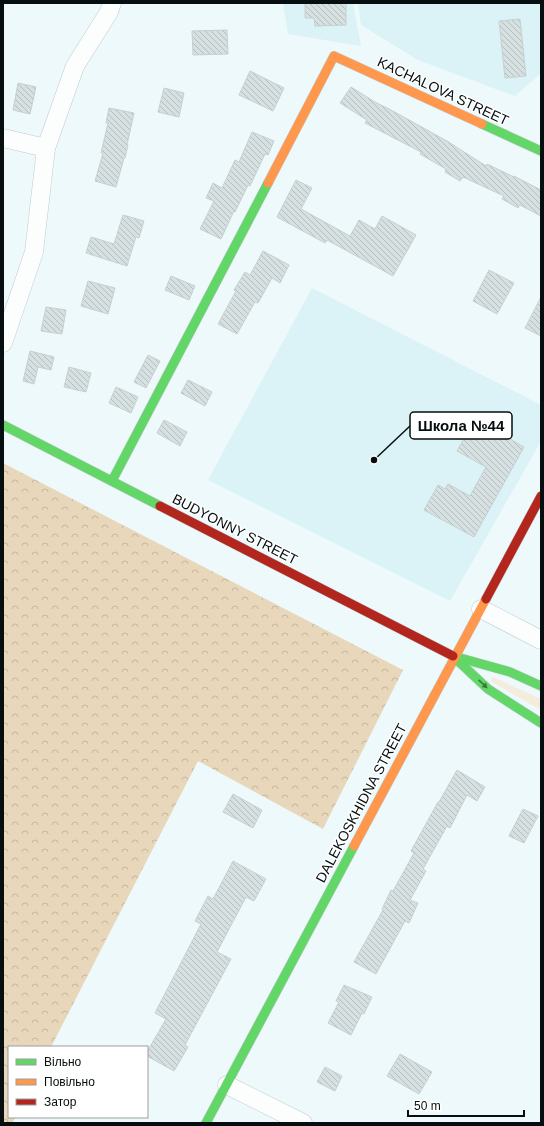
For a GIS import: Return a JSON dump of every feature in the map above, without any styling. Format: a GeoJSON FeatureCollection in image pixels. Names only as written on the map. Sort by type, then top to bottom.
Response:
{"type":"FeatureCollection","features":[{"type":"Feature","properties":{"kind":"street"},"geometry":{"type":"LineString","coordinates":[[3,343],[34,252],[46,148],[75,66],[109,12],[112,3]]}},
{"type":"Feature","properties":{"kind":"street","name":"KACHALOVA STREET"},"geometry":{"type":"LineString","coordinates":[[112,481],[334,56],[541,151]]}},
{"type":"Feature","properties":{"kind":"street"},"geometry":{"type":"LineString","coordinates":[[3,138],[46,148]]}},
{"type":"Feature","properties":{"kind":"street","name":"BUDYONNY STREET"},"geometry":{"type":"LineString","coordinates":[[3,425],[454,657],[510,672],[541,686]]}},
{"type":"Feature","properties":{"kind":"street","name":"DALEKOSKHIDNA STREET"},"geometry":{"type":"LineString","coordinates":[[206,1123],[541,496]]}},
{"type":"Feature","properties":{"kind":"street"},"geometry":{"type":"LineString","coordinates":[[481,608],[541,640]]}},
{"type":"Feature","properties":{"kind":"street","name":"BUDYONNY STREET"},"geometry":{"type":"LineString","coordinates":[[454,657],[488,689],[541,723]]}},
{"type":"Feature","properties":{"kind":"street"},"geometry":{"type":"LineString","coordinates":[[227,1085],[303,1123]]}},
{"type":"Feature","properties":{"kind":"shaded area"},"geometry":{"type":"Polygon","coordinates":[[[283,3],[353,3],[361,46],[288,34],[283,3]]]}},
{"type":"Feature","properties":{"kind":"shaded area"},"geometry":{"type":"Polygon","coordinates":[[[358,3],[541,3],[541,73],[515,96],[418,60],[361,25],[358,3]]]}},
{"type":"Feature","properties":{"kind":"shaded area"},"geometry":{"type":"Polygon","coordinates":[[[312,288],[541,405],[541,441],[450,601],[208,480],[312,288]]]}},
{"type":"Feature","properties":{"kind":"shaded area"},"geometry":{"type":"Polygon","coordinates":[[[493,677],[541,699],[541,710],[490,681],[493,677]]]}},
{"type":"Feature","properties":{"kind":"green space"},"geometry":{"type":"Polygon","coordinates":[[[3,463],[403,670],[323,829],[198,761],[52,1046],[8,1046],[8,1118],[15,1118],[12,1123],[3,1123],[3,463]]]}},
{"type":"Feature","properties":{"kind":"building"},"geometry":{"type":"Polygon","coordinates":[[[305,3],[346,3],[346,25],[315,26],[314,18],[305,18],[305,3]]]}},
{"type":"Feature","properties":{"kind":"building"},"geometry":{"type":"Polygon","coordinates":[[[520,19],[526,76],[505,78],[499,21],[520,19]]]}},
{"type":"Feature","properties":{"kind":"building"},"geometry":{"type":"Polygon","coordinates":[[[227,30],[228,54],[193,55],[192,31],[227,30]]]}},
{"type":"Feature","properties":{"kind":"building"},"geometry":{"type":"Polygon","coordinates":[[[250,71],[284,88],[273,111],[239,95],[250,71]]]}},
{"type":"Feature","properties":{"kind":"building"},"geometry":{"type":"Polygon","coordinates":[[[18,83],[36,87],[30,114],[13,110],[18,83]]]}},
{"type":"Feature","properties":{"kind":"building"},"geometry":{"type":"Polygon","coordinates":[[[351,87],[375,102],[447,141],[486,166],[487,164],[541,190],[541,216],[520,205],[518,208],[502,199],[504,196],[463,177],[460,181],[445,172],[446,169],[420,154],[421,152],[365,123],[367,120],[340,103],[351,87]]]}},
{"type":"Feature","properties":{"kind":"building"},"geometry":{"type":"Polygon","coordinates":[[[164,88],[184,93],[179,117],[158,112],[164,88]]]}},
{"type":"Feature","properties":{"kind":"building"},"geometry":{"type":"Polygon","coordinates":[[[109,108],[134,113],[125,158],[116,187],[95,181],[103,153],[101,153],[108,123],[106,123],[109,108]]]}},
{"type":"Feature","properties":{"kind":"building"},"geometry":{"type":"Polygon","coordinates":[[[252,132],[274,141],[268,155],[265,154],[250,186],[248,185],[221,239],[200,229],[214,201],[206,198],[213,183],[222,188],[235,160],[239,162],[252,132]]]}},
{"type":"Feature","properties":{"kind":"building"},"geometry":{"type":"Polygon","coordinates":[[[296,180],[312,188],[301,209],[350,236],[359,220],[375,229],[382,216],[416,235],[393,276],[327,240],[325,243],[277,217],[296,180]]]}},
{"type":"Feature","properties":{"kind":"building"},"geometry":{"type":"Polygon","coordinates":[[[123,215],[144,221],[139,238],[136,237],[127,266],[86,253],[91,237],[114,244],[123,215]]]}},
{"type":"Feature","properties":{"kind":"building"},"geometry":{"type":"Polygon","coordinates":[[[263,251],[289,265],[280,283],[272,278],[258,303],[255,302],[237,334],[218,324],[236,291],[234,290],[245,272],[250,275],[263,251]]]}},
{"type":"Feature","properties":{"kind":"building"},"geometry":{"type":"Polygon","coordinates":[[[489,270],[514,283],[497,314],[473,301],[489,270]]]}},
{"type":"Feature","properties":{"kind":"building"},"geometry":{"type":"Polygon","coordinates":[[[171,276],[195,286],[189,300],[165,290],[171,276]]]}},
{"type":"Feature","properties":{"kind":"building"},"geometry":{"type":"Polygon","coordinates":[[[88,281],[115,288],[108,314],[81,306],[88,281]]]}},
{"type":"Feature","properties":{"kind":"building"},"geometry":{"type":"Polygon","coordinates":[[[541,297],[541,336],[525,328],[541,297]]]}},
{"type":"Feature","properties":{"kind":"building"},"geometry":{"type":"Polygon","coordinates":[[[46,307],[66,310],[62,334],[41,331],[46,307]]]}},
{"type":"Feature","properties":{"kind":"building"},"geometry":{"type":"Polygon","coordinates":[[[30,351],[54,357],[51,370],[38,367],[34,384],[23,381],[30,351]]]}},
{"type":"Feature","properties":{"kind":"building"},"geometry":{"type":"Polygon","coordinates":[[[148,355],[160,361],[146,388],[134,382],[148,355]]]}},
{"type":"Feature","properties":{"kind":"building"},"geometry":{"type":"Polygon","coordinates":[[[69,367],[91,373],[86,392],[64,387],[69,367]]]}},
{"type":"Feature","properties":{"kind":"building"},"geometry":{"type":"Polygon","coordinates":[[[188,380],[212,392],[205,406],[181,393],[188,380]]]}},
{"type":"Feature","properties":{"kind":"building"},"geometry":{"type":"Polygon","coordinates":[[[116,387],[138,397],[131,413],[109,403],[116,387]]]}},
{"type":"Feature","properties":{"kind":"building"},"geometry":{"type":"Polygon","coordinates":[[[475,419],[524,447],[474,537],[424,510],[438,485],[445,489],[448,484],[470,496],[486,467],[457,451],[475,419]]]}},
{"type":"Feature","properties":{"kind":"building"},"geometry":{"type":"Polygon","coordinates":[[[164,420],[187,432],[180,446],[157,433],[164,420]]]}},
{"type":"Feature","properties":{"kind":"building"},"geometry":{"type":"Polygon","coordinates":[[[457,770],[485,787],[477,801],[467,795],[450,828],[447,826],[423,869],[426,871],[410,900],[418,903],[409,923],[405,921],[376,974],[354,962],[383,910],[382,909],[391,890],[393,891],[414,853],[411,851],[457,770]]]}},
{"type":"Feature","properties":{"kind":"building"},"geometry":{"type":"Polygon","coordinates":[[[233,794],[262,810],[253,828],[223,812],[233,794]]]}},
{"type":"Feature","properties":{"kind":"building"},"geometry":{"type":"Polygon","coordinates":[[[523,809],[538,816],[524,843],[509,836],[523,809]]]}},
{"type":"Feature","properties":{"kind":"building"},"geometry":{"type":"Polygon","coordinates":[[[233,861],[266,879],[254,901],[246,897],[217,952],[231,959],[185,1045],[188,1047],[174,1071],[148,1057],[148,1050],[166,1019],[155,1013],[201,924],[195,921],[208,896],[213,899],[233,861]]]}},
{"type":"Feature","properties":{"kind":"building"},"geometry":{"type":"Polygon","coordinates":[[[344,985],[372,997],[364,1014],[362,1013],[351,1035],[328,1023],[339,1002],[336,1001],[344,985]]]}},
{"type":"Feature","properties":{"kind":"building"},"geometry":{"type":"Polygon","coordinates":[[[400,1054],[432,1072],[419,1094],[387,1076],[400,1054]]]}},
{"type":"Feature","properties":{"kind":"building"},"geometry":{"type":"Polygon","coordinates":[[[325,1067],[342,1076],[335,1091],[317,1082],[325,1067]]]}},
{"type":"Feature","properties":{"kind":"traffic: fast"},"geometry":{"type":"LineString","coordinates":[[482,124],[541,151]]}},
{"type":"Feature","properties":{"kind":"traffic: fast"},"geometry":{"type":"LineString","coordinates":[[112,481],[268,183]]}},
{"type":"Feature","properties":{"kind":"traffic: fast"},"geometry":{"type":"LineString","coordinates":[[3,425],[160,506]]}},
{"type":"Feature","properties":{"kind":"traffic: fast"},"geometry":{"type":"LineString","coordinates":[[453,656],[510,672],[541,686]]}},
{"type":"Feature","properties":{"kind":"traffic: fast"},"geometry":{"type":"LineString","coordinates":[[457,660],[488,689],[541,723]]}},
{"type":"Feature","properties":{"kind":"traffic: fast"},"geometry":{"type":"LineString","coordinates":[[206,1123],[354,846]]}},
{"type":"Feature","properties":{"kind":"traffic: slow"},"geometry":{"type":"LineString","coordinates":[[268,183],[334,56],[482,124]]}},
{"type":"Feature","properties":{"kind":"traffic: slow"},"geometry":{"type":"LineString","coordinates":[[354,846],[486,599]]}},
{"type":"Feature","properties":{"kind":"traffic: jam"},"geometry":{"type":"LineString","coordinates":[[486,599],[541,496]]}},
{"type":"Feature","properties":{"kind":"traffic: jam"},"geometry":{"type":"LineString","coordinates":[[160,506],[453,656]]}},
{"type":"Feature","properties":{"kind":"place","name":"Школа №44"},"geometry":{"type":"Point","coordinates":[374,460]}}]}
